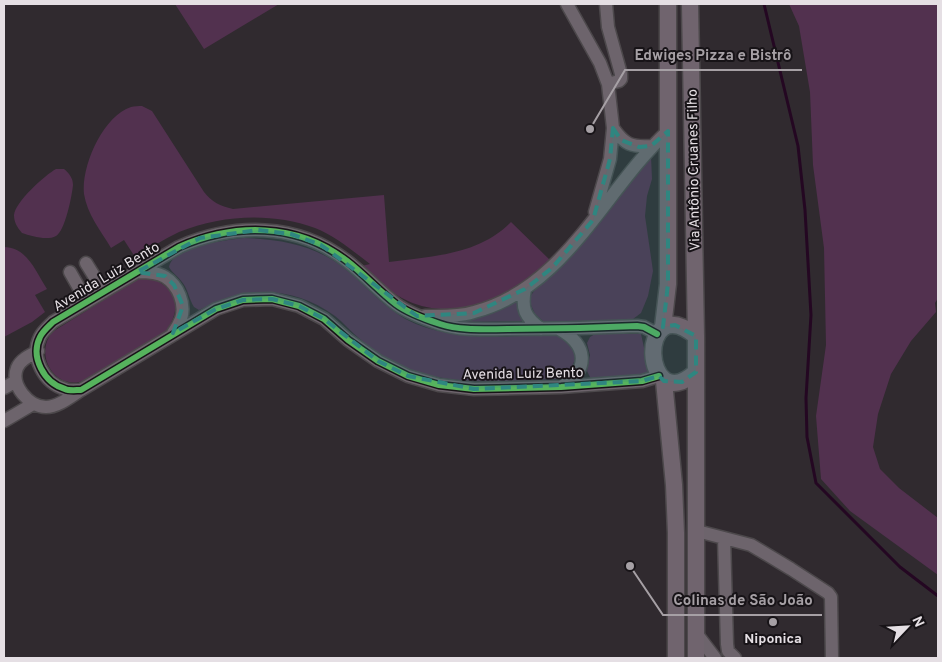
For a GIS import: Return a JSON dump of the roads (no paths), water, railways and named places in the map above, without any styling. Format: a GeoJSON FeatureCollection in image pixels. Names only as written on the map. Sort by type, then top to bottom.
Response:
{"type":"FeatureCollection","features":[{"type":"Feature","properties":{"kind":"main road","name":"Via Antônio Cruanes Filho"},"geometry":{"type":"LineString","coordinates":[[660,330],[668,284],[668,4]]}},
{"type":"Feature","properties":{"kind":"main road","name":"Via Antônio Cruanes Filho"},"geometry":{"type":"LineString","coordinates":[[690,4],[696,336]]}},
{"type":"Feature","properties":{"kind":"main road"},"geometry":{"type":"LineString","coordinates":[[676,658],[674,485],[661,378],[654,361],[654,347],[660,330],[675,325],[687,328],[696,336],[696,658]]}},
{"type":"Feature","properties":{"kind":"main road"},"geometry":{"type":"LineString","coordinates":[[661,378],[673,383],[682,382],[696,372]]}},
{"type":"Feature","properties":{"kind":"street"},"geometry":{"type":"LineString","coordinates":[[567,4],[600,62],[608,84],[613,128],[610,159],[593,220]]}},
{"type":"Feature","properties":{"kind":"street"},"geometry":{"type":"LineString","coordinates":[[606,4],[608,27],[621,74],[619,81],[608,84]]}},
{"type":"Feature","properties":{"kind":"street"},"geometry":{"type":"LineString","coordinates":[[613,128],[621,140],[630,145],[651,146]]}},
{"type":"Feature","properties":{"kind":"street"},"geometry":{"type":"LineString","coordinates":[[417,316],[451,316],[474,312],[496,305],[526,289],[552,268],[593,220],[651,146],[668,131]]}},
{"type":"Feature","properties":{"kind":"street","name":"Avenida Luiz Bento"},"geometry":{"type":"LineString","coordinates":[[38,351],[39,340],[44,330],[53,322],[179,247],[200,238],[240,230],[291,234],[321,245],[346,260],[397,304],[417,316],[442,325],[467,329],[559,329],[637,326],[660,330]]}},
{"type":"Feature","properties":{"kind":"street"},"geometry":{"type":"LineString","coordinates":[[86,263],[104,292]]}},
{"type":"Feature","properties":{"kind":"street"},"geometry":{"type":"LineString","coordinates":[[70,272],[87,302]]}},
{"type":"Feature","properties":{"kind":"street"},"geometry":{"type":"LineString","coordinates":[[137,272],[152,272],[165,276],[174,285],[183,306],[182,318],[173,333]]}},
{"type":"Feature","properties":{"kind":"street"},"geometry":{"type":"LineString","coordinates":[[526,289],[523,300],[524,311],[530,321],[542,329]]}},
{"type":"Feature","properties":{"kind":"street","name":"Avenida Luiz Bento"},"geometry":{"type":"LineString","coordinates":[[33,404],[45,408],[56,406],[173,333],[216,309],[243,300],[272,299],[299,306],[324,319],[348,340],[378,361],[408,376],[439,385],[474,389],[561,387],[642,382],[661,378]]}},
{"type":"Feature","properties":{"kind":"street"},"geometry":{"type":"LineString","coordinates":[[559,329],[576,340],[581,350],[582,361],[579,372],[575,377],[561,387]]}},
{"type":"Feature","properties":{"kind":"street"},"geometry":{"type":"LineString","coordinates":[[4,422],[33,404],[22,394],[16,381],[16,369],[24,360],[38,351],[39,364],[44,375],[52,383],[65,390],[81,390]]}},
{"type":"Feature","properties":{"kind":"street"},"geometry":{"type":"LineString","coordinates":[[4,388],[16,381]]}},
{"type":"Feature","properties":{"kind":"street"},"geometry":{"type":"LineString","coordinates":[[697,531],[751,545],[791,568],[828,593],[831,598],[832,658]]}},
{"type":"Feature","properties":{"kind":"street"},"geometry":{"type":"LineString","coordinates":[[724,538],[727,644],[728,651],[735,658]]}},
{"type":"Feature","properties":{"kind":"street"},"geometry":{"type":"LineString","coordinates":[[696,633],[715,658]]}},
{"type":"Feature","properties":{"kind":"waterway"},"geometry":{"type":"LineString","coordinates":[[764,4],[798,146],[805,210],[811,315],[806,398],[807,437],[816,483],[900,567],[938,596]]}},
{"type":"Feature","properties":{"kind":"place","name":"Edwiges Pizza e Bistrô"},"geometry":{"type":"Point","coordinates":[590,129]}},
{"type":"Feature","properties":{"kind":"place","name":"Colinas de São João"},"geometry":{"type":"Point","coordinates":[630,566]}},
{"type":"Feature","properties":{"kind":"place","name":"Niponica"},"geometry":{"type":"Point","coordinates":[773,622]}}]}
